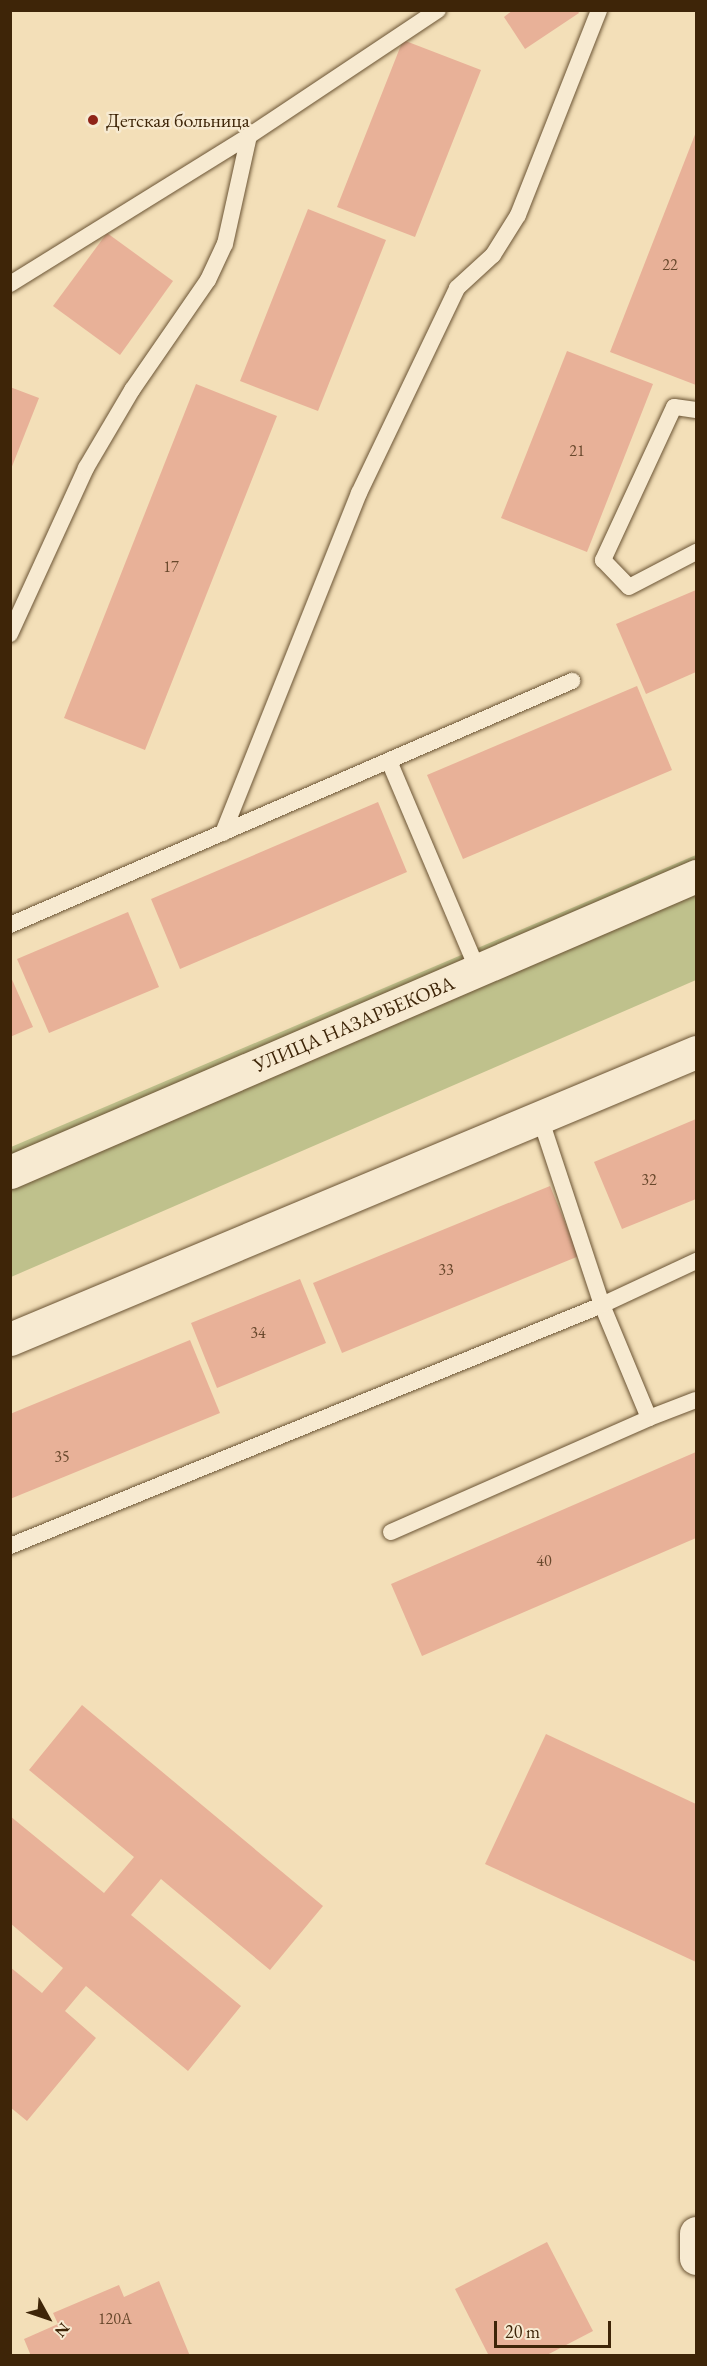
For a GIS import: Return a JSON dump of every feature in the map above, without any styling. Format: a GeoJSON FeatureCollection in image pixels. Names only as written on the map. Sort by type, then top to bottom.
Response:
{"type":"FeatureCollection","features":[{"type":"Feature","properties":{"kind":"street","name":"УЛИЦА НАЗАРБЕКОВА"},"geometry":{"type":"LineString","coordinates":[[10,1172],[696,876]]}},
{"type":"Feature","properties":{"kind":"street"},"geometry":{"type":"LineString","coordinates":[[10,1339],[696,1052]]}},
{"type":"Feature","properties":{"kind":"street"},"geometry":{"type":"LineString","coordinates":[[696,2232],[696,2258]]}},
{"type":"Feature","properties":{"kind":"lane"},"geometry":{"type":"LineString","coordinates":[[10,284],[249,136],[438,10]]}},
{"type":"Feature","properties":{"kind":"lane"},"geometry":{"type":"LineString","coordinates":[[223,833],[359,493],[457,288],[493,255],[518,214],[599,10]]}},
{"type":"Feature","properties":{"kind":"lane"},"geometry":{"type":"LineString","coordinates":[[10,634],[86,468],[132,390],[208,280],[225,244],[249,136]]}},
{"type":"Feature","properties":{"kind":"lane"},"geometry":{"type":"LineString","coordinates":[[696,410],[674,407],[603,560],[629,586],[696,552]]}},
{"type":"Feature","properties":{"kind":"lane"},"geometry":{"type":"LineString","coordinates":[[10,925],[572,681]]}},
{"type":"Feature","properties":{"kind":"lane"},"geometry":{"type":"LineString","coordinates":[[389,761],[478,971]]}},
{"type":"Feature","properties":{"kind":"lane"},"geometry":{"type":"LineString","coordinates":[[540,1118],[602,1305],[649,1418]]}},
{"type":"Feature","properties":{"kind":"lane"},"geometry":{"type":"LineString","coordinates":[[10,1546],[602,1305],[696,1261]]}},
{"type":"Feature","properties":{"kind":"lane"},"geometry":{"type":"LineString","coordinates":[[391,1533],[649,1418],[696,1400]]}},
{"type":"Feature","properties":{"kind":"green space"},"geometry":{"type":"Polygon","coordinates":[[[696,855],[696,980],[11,1277],[11,1147],[696,855]]]}},
{"type":"Feature","properties":{"kind":"building"},"geometry":{"type":"Polygon","coordinates":[[[513,10],[577,10],[579,13],[525,49],[504,17],[513,10]]]}},
{"type":"Feature","properties":{"kind":"building"},"geometry":{"type":"Polygon","coordinates":[[[403,40],[481,70],[415,237],[337,207],[403,40]]]}},
{"type":"Feature","properties":{"kind":"building"},"geometry":{"type":"Polygon","coordinates":[[[696,132],[696,385],[610,352],[696,132]]]}},
{"type":"Feature","properties":{"kind":"building"},"geometry":{"type":"Polygon","coordinates":[[[308,209],[386,240],[318,411],[240,381],[308,209]]]}},
{"type":"Feature","properties":{"kind":"building"},"geometry":{"type":"Polygon","coordinates":[[[107,233],[173,281],[120,355],[53,306],[107,233]]]}},
{"type":"Feature","properties":{"kind":"building"},"geometry":{"type":"Polygon","coordinates":[[[567,351],[653,384],[587,552],[501,518],[567,351]]]}},
{"type":"Feature","properties":{"kind":"building"},"geometry":{"type":"Polygon","coordinates":[[[196,384],[277,416],[145,750],[64,718],[196,384]]]}},
{"type":"Feature","properties":{"kind":"building"},"geometry":{"type":"Polygon","coordinates":[[[10,387],[39,398],[11,469],[10,469],[10,387]]]}},
{"type":"Feature","properties":{"kind":"building"},"geometry":{"type":"Polygon","coordinates":[[[696,590],[696,672],[646,694],[616,624],[696,590]]]}},
{"type":"Feature","properties":{"kind":"building"},"geometry":{"type":"Polygon","coordinates":[[[637,686],[672,770],[463,859],[427,775],[637,686]]]}},
{"type":"Feature","properties":{"kind":"building"},"geometry":{"type":"Polygon","coordinates":[[[378,802],[407,872],[180,969],[151,899],[378,802]]]}},
{"type":"Feature","properties":{"kind":"building"},"geometry":{"type":"Polygon","coordinates":[[[128,912],[159,987],[49,1033],[17,959],[128,912]]]}},
{"type":"Feature","properties":{"kind":"building"},"geometry":{"type":"Polygon","coordinates":[[[10,975],[33,1027],[10,1037],[10,975]]]}},
{"type":"Feature","properties":{"kind":"building"},"geometry":{"type":"Polygon","coordinates":[[[696,1119],[696,1199],[622,1229],[594,1162],[696,1119]]]}},
{"type":"Feature","properties":{"kind":"building"},"geometry":{"type":"Polygon","coordinates":[[[550,1186],[579,1256],[342,1353],[313,1283],[550,1186]]]}},
{"type":"Feature","properties":{"kind":"building"},"geometry":{"type":"Polygon","coordinates":[[[300,1279],[326,1343],[217,1388],[191,1323],[300,1279]]]}},
{"type":"Feature","properties":{"kind":"building"},"geometry":{"type":"Polygon","coordinates":[[[190,1340],[220,1413],[10,1499],[10,1414],[190,1340]]]}},
{"type":"Feature","properties":{"kind":"building"},"geometry":{"type":"Polygon","coordinates":[[[696,1452],[696,1538],[422,1656],[391,1584],[696,1452]]]}},
{"type":"Feature","properties":{"kind":"building"},"geometry":{"type":"Polygon","coordinates":[[[82,1705],[323,1906],[270,1970],[161,1879],[131,1915],[241,2006],[188,2071],[86,1986],[65,2011],[96,2038],[27,2121],[10,2107],[10,1967],[42,1993],[63,1968],[10,1923],[10,1816],[104,1893],[134,1857],[29,1770],[82,1705]]]}},
{"type":"Feature","properties":{"kind":"building"},"geometry":{"type":"Polygon","coordinates":[[[546,1734],[696,1804],[696,1962],[485,1864],[546,1734]]]}},
{"type":"Feature","properties":{"kind":"building"},"geometry":{"type":"Polygon","coordinates":[[[547,2242],[593,2331],[545,2356],[489,2356],[455,2289],[547,2242]]]}},
{"type":"Feature","properties":{"kind":"building"},"geometry":{"type":"Polygon","coordinates":[[[159,2281],[190,2356],[31,2356],[24,2339],[58,2324],[53,2313],[119,2285],[124,2297],[159,2281]]]}},
{"type":"Feature","properties":{"kind":"place","name":"Детская больница"},"geometry":{"type":"Point","coordinates":[93,120]}}]}
